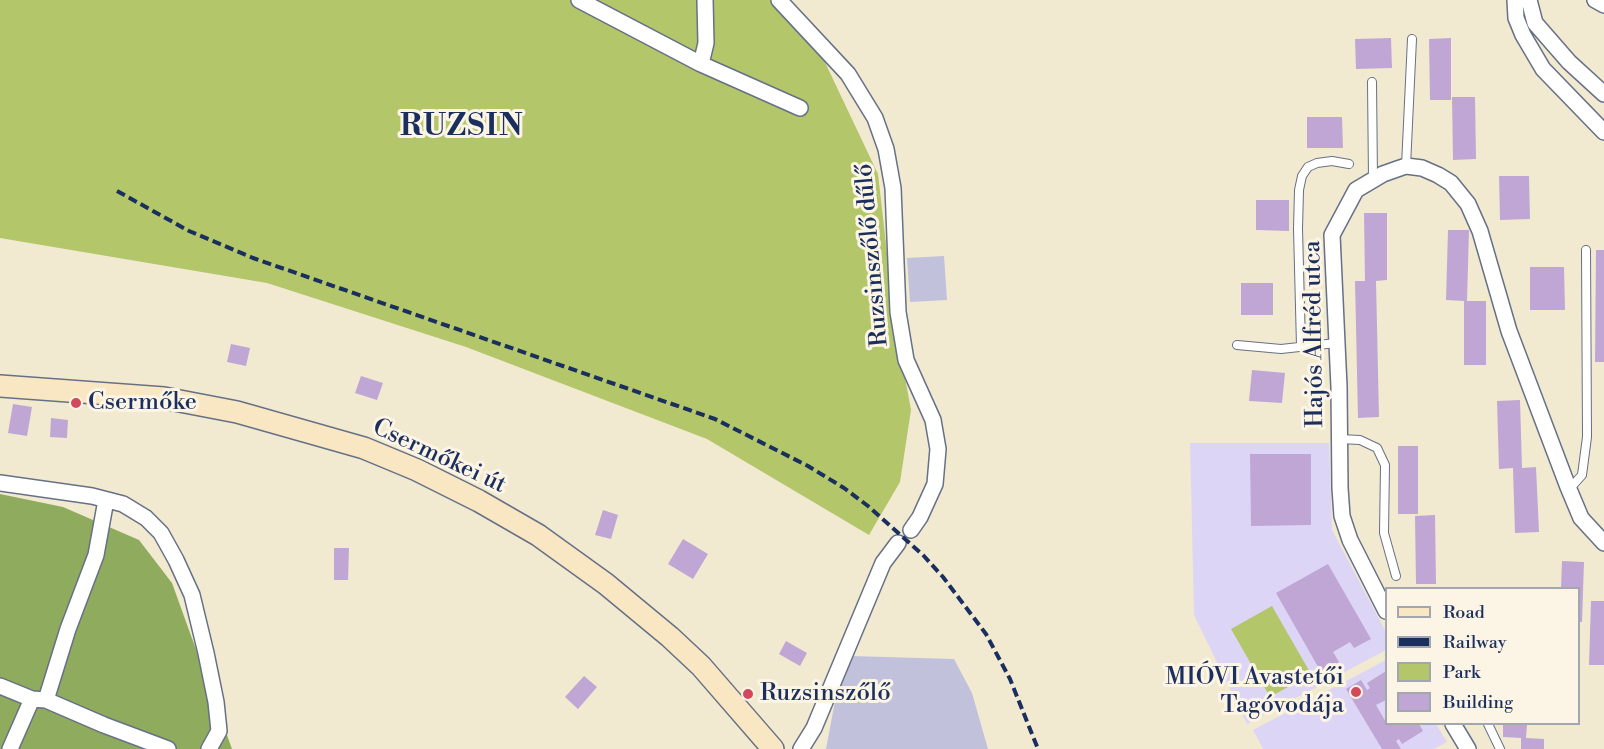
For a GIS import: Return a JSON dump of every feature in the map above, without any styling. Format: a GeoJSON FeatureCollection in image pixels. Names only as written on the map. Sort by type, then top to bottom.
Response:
{"type":"FeatureCollection","features":[{"type":"Feature","properties":{"kind":"main road","name":"Csermőkei út"},"geometry":{"type":"LineString","coordinates":[[0,386],[164,398],[237,412],[364,448],[417,470],[479,501],[538,536],[606,584],[654,623],[701,666],[773,749]]}},
{"type":"Feature","properties":{"kind":"street"},"geometry":{"type":"LineString","coordinates":[[579,0],[701,64],[800,108]]}},
{"type":"Feature","properties":{"kind":"street"},"geometry":{"type":"LineString","coordinates":[[701,64],[706,43],[705,0]]}},
{"type":"Feature","properties":{"kind":"street","name":"Ruzsinszőlő dűlő"},"geometry":{"type":"LineString","coordinates":[[778,0],[848,74],[875,118],[886,149],[893,188],[898,312],[906,360],[933,420],[938,449],[934,484],[920,517],[911,530]]}},
{"type":"Feature","properties":{"kind":"street"},"geometry":{"type":"LineString","coordinates":[[1515,0],[1516,18],[1523,36],[1543,69],[1604,132]]}},
{"type":"Feature","properties":{"kind":"street"},"geometry":{"type":"LineString","coordinates":[[1529,0],[1535,23],[1569,62],[1604,94]]}},
{"type":"Feature","properties":{"kind":"street"},"geometry":{"type":"LineString","coordinates":[[1595,0],[1604,5]]}},
{"type":"Feature","properties":{"kind":"street"},"geometry":{"type":"LineString","coordinates":[[1406,166],[1422,168],[1438,175],[1451,183],[1468,204],[1480,231],[1509,331],[1568,487],[1581,518],[1604,543]]}},
{"type":"Feature","properties":{"kind":"street","name":"Hajós Alfréd utca"},"geometry":{"type":"LineString","coordinates":[[1385,609],[1350,540],[1342,516],[1332,235],[1356,190],[1383,174],[1406,166]]}},
{"type":"Feature","properties":{"kind":"street"},"geometry":{"type":"LineString","coordinates":[[0,483],[92,496],[123,504],[146,518],[161,533],[192,595],[216,702],[219,731],[210,749]]}},
{"type":"Feature","properties":{"kind":"street"},"geometry":{"type":"LineString","coordinates":[[10,749],[39,700],[68,629],[96,555],[106,500]]}},
{"type":"Feature","properties":{"kind":"street"},"geometry":{"type":"LineString","coordinates":[[801,749],[813,728],[883,563],[898,543]]}},
{"type":"Feature","properties":{"kind":"street"},"geometry":{"type":"LineString","coordinates":[[0,686],[168,749]]}},
{"type":"Feature","properties":{"kind":"street"},"geometry":{"type":"LineString","coordinates":[[1454,725],[1468,749]]}},
{"type":"Feature","properties":{"kind":"lane"},"geometry":{"type":"LineString","coordinates":[[1406,166],[1412,39]]}},
{"type":"Feature","properties":{"kind":"lane"},"geometry":{"type":"LineString","coordinates":[[1372,82],[1374,181]]}},
{"type":"Feature","properties":{"kind":"lane"},"geometry":{"type":"LineString","coordinates":[[1301,346],[1298,229],[1299,190],[1302,176],[1308,167],[1317,163],[1332,161],[1349,164]]}},
{"type":"Feature","properties":{"kind":"lane"},"geometry":{"type":"LineString","coordinates":[[1568,487],[1582,475],[1587,437],[1586,250]]}},
{"type":"Feature","properties":{"kind":"lane"},"geometry":{"type":"LineString","coordinates":[[1237,345],[1281,350],[1336,343]]}},
{"type":"Feature","properties":{"kind":"lane"},"geometry":{"type":"LineString","coordinates":[[1339,439],[1360,440],[1377,448],[1385,465],[1384,533],[1396,576]]}},
{"type":"Feature","properties":{"kind":"lane"},"geometry":{"type":"LineString","coordinates":[[1489,725],[1500,749]]}},
{"type":"Feature","properties":{"kind":"shaded area"},"geometry":{"type":"Polygon","coordinates":[[[944,256],[947,300],[910,302],[907,258],[944,256]]]}},
{"type":"Feature","properties":{"kind":"shaded area"},"geometry":{"type":"Polygon","coordinates":[[[1190,443],[1329,443],[1332,530],[1385,630],[1385,651],[1247,724],[1194,615],[1190,443]]]}},
{"type":"Feature","properties":{"kind":"shaded area"},"geometry":{"type":"Polygon","coordinates":[[[851,656],[954,659],[972,693],[988,749],[826,749],[836,696],[851,656]]]}},
{"type":"Feature","properties":{"kind":"shaded area","name":"MIÓVI Avastetői Tagóvodája"},"geometry":{"type":"Polygon","coordinates":[[[1385,661],[1385,725],[1437,725],[1447,742],[1434,749],[1263,749],[1253,730],[1385,661]]]}},
{"type":"Feature","properties":{"kind":"green space"},"geometry":{"type":"Polygon","coordinates":[[[0,0],[776,0],[813,37],[878,174],[895,323],[911,410],[900,482],[869,535],[707,439],[466,347],[267,283],[0,238],[0,0]]]}},
{"type":"Feature","properties":{"kind":"green space"},"geometry":{"type":"Polygon","coordinates":[[[0,494],[63,507],[139,540],[172,583],[232,749],[0,749],[0,494]]]}},
{"type":"Feature","properties":{"kind":"green space"},"geometry":{"type":"Polygon","coordinates":[[[1272,606],[1311,674],[1270,697],[1231,629],[1272,606]]]}},
{"type":"Feature","properties":{"kind":"building"},"geometry":{"type":"Polygon","coordinates":[[[1391,38],[1392,68],[1356,69],[1355,39],[1391,38]]]}},
{"type":"Feature","properties":{"kind":"building"},"geometry":{"type":"Polygon","coordinates":[[[1451,38],[1451,100],[1430,100],[1429,39],[1451,38]]]}},
{"type":"Feature","properties":{"kind":"building"},"geometry":{"type":"Polygon","coordinates":[[[1452,97],[1475,97],[1476,159],[1453,160],[1452,97]]]}},
{"type":"Feature","properties":{"kind":"building"},"geometry":{"type":"Polygon","coordinates":[[[1307,117],[1342,117],[1343,148],[1307,148],[1307,117]]]}},
{"type":"Feature","properties":{"kind":"building"},"geometry":{"type":"Polygon","coordinates":[[[1499,176],[1529,176],[1530,219],[1500,220],[1499,176]]]}},
{"type":"Feature","properties":{"kind":"building"},"geometry":{"type":"Polygon","coordinates":[[[1256,200],[1289,200],[1289,231],[1256,230],[1256,200]]]}},
{"type":"Feature","properties":{"kind":"building"},"geometry":{"type":"Polygon","coordinates":[[[1364,213],[1387,213],[1387,280],[1376,281],[1379,417],[1358,418],[1355,281],[1365,281],[1364,213]]]}},
{"type":"Feature","properties":{"kind":"building"},"geometry":{"type":"Polygon","coordinates":[[[1448,230],[1469,230],[1467,301],[1486,301],[1486,365],[1464,365],[1464,301],[1446,300],[1448,230]]]}},
{"type":"Feature","properties":{"kind":"building"},"geometry":{"type":"Polygon","coordinates":[[[1596,250],[1604,250],[1604,362],[1595,362],[1596,250]]]}},
{"type":"Feature","properties":{"kind":"building"},"geometry":{"type":"Polygon","coordinates":[[[1530,267],[1564,267],[1565,310],[1530,310],[1530,267]]]}},
{"type":"Feature","properties":{"kind":"building"},"geometry":{"type":"Polygon","coordinates":[[[1241,283],[1273,283],[1273,315],[1241,315],[1241,283]]]}},
{"type":"Feature","properties":{"kind":"building"},"geometry":{"type":"Polygon","coordinates":[[[231,344],[250,348],[246,366],[227,362],[231,344]]]}},
{"type":"Feature","properties":{"kind":"building"},"geometry":{"type":"Polygon","coordinates":[[[1252,370],[1285,373],[1282,403],[1249,401],[1252,370]]]}},
{"type":"Feature","properties":{"kind":"building"},"geometry":{"type":"Polygon","coordinates":[[[361,376],[383,383],[377,400],[355,393],[361,376]]]}},
{"type":"Feature","properties":{"kind":"building"},"geometry":{"type":"Polygon","coordinates":[[[1520,400],[1522,468],[1536,467],[1539,532],[1515,533],[1513,468],[1499,469],[1497,401],[1520,400]]]}},
{"type":"Feature","properties":{"kind":"building"},"geometry":{"type":"Polygon","coordinates":[[[13,404],[32,407],[27,436],[8,433],[13,404]]]}},
{"type":"Feature","properties":{"kind":"building"},"geometry":{"type":"Polygon","coordinates":[[[51,418],[68,420],[67,438],[50,437],[51,418]]]}},
{"type":"Feature","properties":{"kind":"building"},"geometry":{"type":"Polygon","coordinates":[[[1398,446],[1418,446],[1418,514],[1398,514],[1398,446]]]}},
{"type":"Feature","properties":{"kind":"building"},"geometry":{"type":"Polygon","coordinates":[[[1250,454],[1311,454],[1311,525],[1251,526],[1250,454]]]}},
{"type":"Feature","properties":{"kind":"building"},"geometry":{"type":"Polygon","coordinates":[[[603,510],[618,515],[611,539],[595,535],[603,510]]]}},
{"type":"Feature","properties":{"kind":"building"},"geometry":{"type":"Polygon","coordinates":[[[1435,515],[1436,584],[1416,584],[1415,516],[1435,515]]]}},
{"type":"Feature","properties":{"kind":"building"},"geometry":{"type":"Polygon","coordinates":[[[683,539],[708,554],[693,579],[668,564],[683,539]]]}},
{"type":"Feature","properties":{"kind":"building"},"geometry":{"type":"Polygon","coordinates":[[[334,548],[349,548],[348,580],[334,580],[334,548]]]}},
{"type":"Feature","properties":{"kind":"building"},"geometry":{"type":"Polygon","coordinates":[[[1562,561],[1584,562],[1582,622],[1580,622],[1580,587],[1561,587],[1562,561]]]}},
{"type":"Feature","properties":{"kind":"building"},"geometry":{"type":"Polygon","coordinates":[[[1328,564],[1371,639],[1354,648],[1350,642],[1333,652],[1339,662],[1321,672],[1276,593],[1328,564]]]}},
{"type":"Feature","properties":{"kind":"building"},"geometry":{"type":"Polygon","coordinates":[[[1591,601],[1604,601],[1604,665],[1589,665],[1591,601]]]}},
{"type":"Feature","properties":{"kind":"building"},"geometry":{"type":"Polygon","coordinates":[[[786,641],[807,653],[800,666],[779,654],[786,641]]]}},
{"type":"Feature","properties":{"kind":"building"},"geometry":{"type":"Polygon","coordinates":[[[1385,672],[1385,700],[1376,705],[1385,721],[1385,725],[1420,725],[1423,731],[1402,744],[1399,739],[1396,741],[1401,749],[1382,749],[1346,689],[1361,680],[1367,690],[1370,688],[1367,683],[1385,672]]]}},
{"type":"Feature","properties":{"kind":"building"},"geometry":{"type":"Polygon","coordinates":[[[584,676],[597,687],[578,709],[565,697],[584,676]]]}},
{"type":"Feature","properties":{"kind":"building"},"geometry":{"type":"Polygon","coordinates":[[[1503,725],[1527,725],[1526,738],[1544,739],[1544,749],[1521,749],[1521,738],[1503,737],[1503,725]]]}},
{"type":"Feature","properties":{"kind":"railway"},"geometry":{"type":"LineString","coordinates":[[117,191],[189,231],[253,258],[715,419],[808,466],[868,506],[923,555],[943,577],[986,634],[1010,679],[1038,749]]}},
{"type":"Feature","properties":{"kind":"place","name":"Csermőke"},"geometry":{"type":"Point","coordinates":[76,403]}},
{"type":"Feature","properties":{"kind":"place","name":"MIÓVI Avastetői Tagóvodája"},"geometry":{"type":"Point","coordinates":[1356,692]}},
{"type":"Feature","properties":{"kind":"place","name":"Ruzsinszőlő"},"geometry":{"type":"Point","coordinates":[748,694]}},
{"type":"Feature","properties":{"kind":"district","name":"RUZSIN"},"geometry":{"type":"Point","coordinates":[462,128]}}]}
